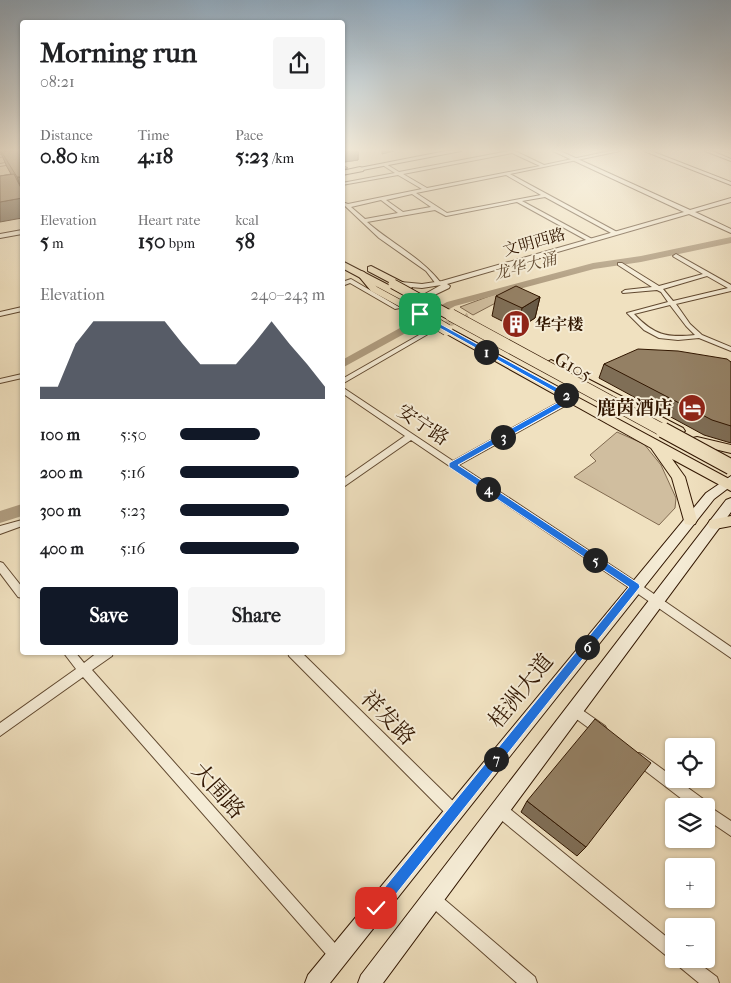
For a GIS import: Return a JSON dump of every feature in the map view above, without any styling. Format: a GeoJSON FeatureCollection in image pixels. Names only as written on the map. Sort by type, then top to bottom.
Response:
{"type":"FeatureCollection","features":[{"type":"Feature","properties":{"kind":"highway","name":"G105"},"geometry":{"type":"LineString","coordinates":[[345,260],[371,269],[731,467]]}},
{"type":"Feature","properties":{"kind":"highway","name":"G105"},"geometry":{"type":"LineString","coordinates":[[345,261],[361,274],[423,306],[730,481]]}},
{"type":"Feature","properties":{"kind":"main road"},"geometry":{"type":"LineString","coordinates":[[0,232],[20,228]]}},
{"type":"Feature","properties":{"kind":"main road"},"geometry":{"type":"LineString","coordinates":[[0,236],[20,232]]}},
{"type":"Feature","properties":{"kind":"main road"},"geometry":{"type":"LineString","coordinates":[[397,284],[447,330],[679,458],[730,481]]}},
{"type":"Feature","properties":{"kind":"main road"},"geometry":{"type":"LineString","coordinates":[[423,306],[441,305],[731,459]]}},
{"type":"Feature","properties":{"kind":"main road"},"geometry":{"type":"LineString","coordinates":[[695,440],[731,449]]}},
{"type":"Feature","properties":{"kind":"main road"},"geometry":{"type":"LineString","coordinates":[[679,458],[690,458],[698,455],[698,445],[695,440]]}},
{"type":"Feature","properties":{"kind":"main road"},"geometry":{"type":"LineString","coordinates":[[652,443],[678,477],[690,520]]}},
{"type":"Feature","properties":{"kind":"main road","name":"桂洲大道"},"geometry":{"type":"LineString","coordinates":[[316,983],[690,520],[710,496],[730,481]]}},
{"type":"Feature","properties":{"kind":"main road"},"geometry":{"type":"LineString","coordinates":[[369,983],[659,601],[723,522],[731,503]]}},
{"type":"Feature","properties":{"kind":"street"},"geometry":{"type":"LineString","coordinates":[[345,204],[393,197]]}},
{"type":"Feature","properties":{"kind":"street"},"geometry":{"type":"LineString","coordinates":[[419,197],[446,215],[535,197]]}},
{"type":"Feature","properties":{"kind":"street"},"geometry":{"type":"LineString","coordinates":[[549,197],[615,233]]}},
{"type":"Feature","properties":{"kind":"street"},"geometry":{"type":"LineString","coordinates":[[659,197],[693,212],[715,214]]}},
{"type":"Feature","properties":{"kind":"street"},"geometry":{"type":"LineString","coordinates":[[382,199],[402,214]]}},
{"type":"Feature","properties":{"kind":"street"},"geometry":{"type":"LineString","coordinates":[[516,200],[590,240]]}},
{"type":"Feature","properties":{"kind":"street","name":"文明西路"},"geometry":{"type":"LineString","coordinates":[[423,306],[446,286],[693,212],[715,214],[731,201]]}},
{"type":"Feature","properties":{"kind":"street"},"geometry":{"type":"LineString","coordinates":[[670,202],[715,214],[731,230]]}},
{"type":"Feature","properties":{"kind":"street"},"geometry":{"type":"LineString","coordinates":[[670,202],[675,208],[677,217],[715,214]]}},
{"type":"Feature","properties":{"kind":"street"},"geometry":{"type":"LineString","coordinates":[[345,204],[381,237],[428,270],[438,283]]}},
{"type":"Feature","properties":{"kind":"street"},"geometry":{"type":"LineString","coordinates":[[364,221],[435,208]]}},
{"type":"Feature","properties":{"kind":"street","name":"文明西路"},"geometry":{"type":"LineString","coordinates":[[397,284],[415,287],[438,283],[677,217]]}},
{"type":"Feature","properties":{"kind":"street"},"geometry":{"type":"LineString","coordinates":[[676,256],[731,288]]}},
{"type":"Feature","properties":{"kind":"street"},"geometry":{"type":"LineString","coordinates":[[620,264],[658,288],[673,303],[688,325],[700,336],[731,349]]}},
{"type":"Feature","properties":{"kind":"street"},"geometry":{"type":"LineString","coordinates":[[625,292],[658,288],[708,274]]}},
{"type":"Feature","properties":{"kind":"street"},"geometry":{"type":"LineString","coordinates":[[345,283],[351,281],[397,308]]}},
{"type":"Feature","properties":{"kind":"street"},"geometry":{"type":"LineString","coordinates":[[700,336],[670,340],[645,328],[630,313],[731,288]]}},
{"type":"Feature","properties":{"kind":"street"},"geometry":{"type":"LineString","coordinates":[[0,314],[20,309]]}},
{"type":"Feature","properties":{"kind":"street"},"geometry":{"type":"LineString","coordinates":[[345,380],[433,329]]}},
{"type":"Feature","properties":{"kind":"street"},"geometry":{"type":"LineString","coordinates":[[0,381],[20,376]]}},
{"type":"Feature","properties":{"kind":"street","name":"安宁路"},"geometry":{"type":"LineString","coordinates":[[345,391],[410,437],[635,587],[659,601],[731,653]]}},
{"type":"Feature","properties":{"kind":"street"},"geometry":{"type":"LineString","coordinates":[[452,465],[572,398]]}},
{"type":"Feature","properties":{"kind":"street"},"geometry":{"type":"LineString","coordinates":[[345,483],[410,437]]}},
{"type":"Feature","properties":{"kind":"street"},"geometry":{"type":"LineString","coordinates":[[0,530],[20,524]]}},
{"type":"Feature","properties":{"kind":"street"},"geometry":{"type":"LineString","coordinates":[[0,566],[20,591]]}},
{"type":"Feature","properties":{"kind":"street","name":"大围路"},"geometry":{"type":"LineString","coordinates":[[70,655],[337,957]]}},
{"type":"Feature","properties":{"kind":"street"},"geometry":{"type":"LineString","coordinates":[[0,730],[104,655]]}},
{"type":"Feature","properties":{"kind":"street","name":"祥发路"},"geometry":{"type":"LineString","coordinates":[[296,655],[454,812]]}},
{"type":"Feature","properties":{"kind":"street"},"geometry":{"type":"LineString","coordinates":[[575,711],[614,741]]}},
{"type":"Feature","properties":{"kind":"street"},"geometry":{"type":"LineString","coordinates":[[630,753],[690,798]]}},
{"type":"Feature","properties":{"kind":"street"},"geometry":{"type":"LineString","coordinates":[[500,810],[665,946]]}},
{"type":"Feature","properties":{"kind":"street"},"geometry":{"type":"LineString","coordinates":[[715,817],[731,829]]}},
{"type":"Feature","properties":{"kind":"street"},"geometry":{"type":"LineString","coordinates":[[433,899],[529,983]]}},
{"type":"Feature","properties":{"kind":"street"},"geometry":{"type":"LineString","coordinates":[[692,968],[711,983]]}},
{"type":"Feature","properties":{"kind":"shaded area"},"geometry":{"type":"Polygon","coordinates":[[[495,294],[505,298],[473,315],[460,307],[495,294]]]}},
{"type":"Feature","properties":{"kind":"shaded area"},"geometry":{"type":"Polygon","coordinates":[[[617,432],[644,444],[661,465],[676,498],[675,508],[659,525],[574,477],[596,461],[590,455],[617,432]]]}},
{"type":"Feature","properties":{"kind":"building"},"geometry":{"type":"Polygon","coordinates":[[[0,197],[20,197],[20,198],[0,202],[0,197]]]}},
{"type":"Feature","properties":{"kind":"building"},"geometry":{"type":"Polygon","coordinates":[[[516,286],[540,297],[522,308],[496,296],[516,286]]]}},
{"type":"Feature","properties":{"kind":"building","name":"鹿茵酒店"},"geometry":{"type":"Polygon","coordinates":[[[638,349],[678,351],[727,359],[731,362],[731,426],[712,420],[604,364],[638,349]]]}},
{"type":"Feature","properties":{"kind":"building"},"geometry":{"type":"Polygon","coordinates":[[[595,719],[651,763],[586,847],[527,801],[595,719]]]}},
{"type":"Feature","properties":{"kind":"waterway","name":"龙华大涌"},"geometry":{"type":"LineString","coordinates":[[345,363],[451,304],[593,266],[641,259],[731,240]]}},
{"type":"Feature","properties":{"kind":"waterway","name":"龙华大涌"},"geometry":{"type":"LineString","coordinates":[[0,517],[20,511]]}},
{"type":"Feature","properties":{"kind":"tunnel"},"geometry":{"type":"LineString","coordinates":[[436,328],[468,316],[466,317]]}},
{"type":"Feature","properties":{"kind":"place","name":"华宇楼"},"geometry":{"type":"Point","coordinates":[516,324]}},
{"type":"Feature","properties":{"kind":"place","name":"鹿茵酒店"},"geometry":{"type":"Point","coordinates":[692,408]}},
{"type":"Feature","properties":{"kind":"route"},"geometry":{"type":"LineString","coordinates":[[376,908],[635,587],[452,465],[572,398],[420,314]]}}]}
